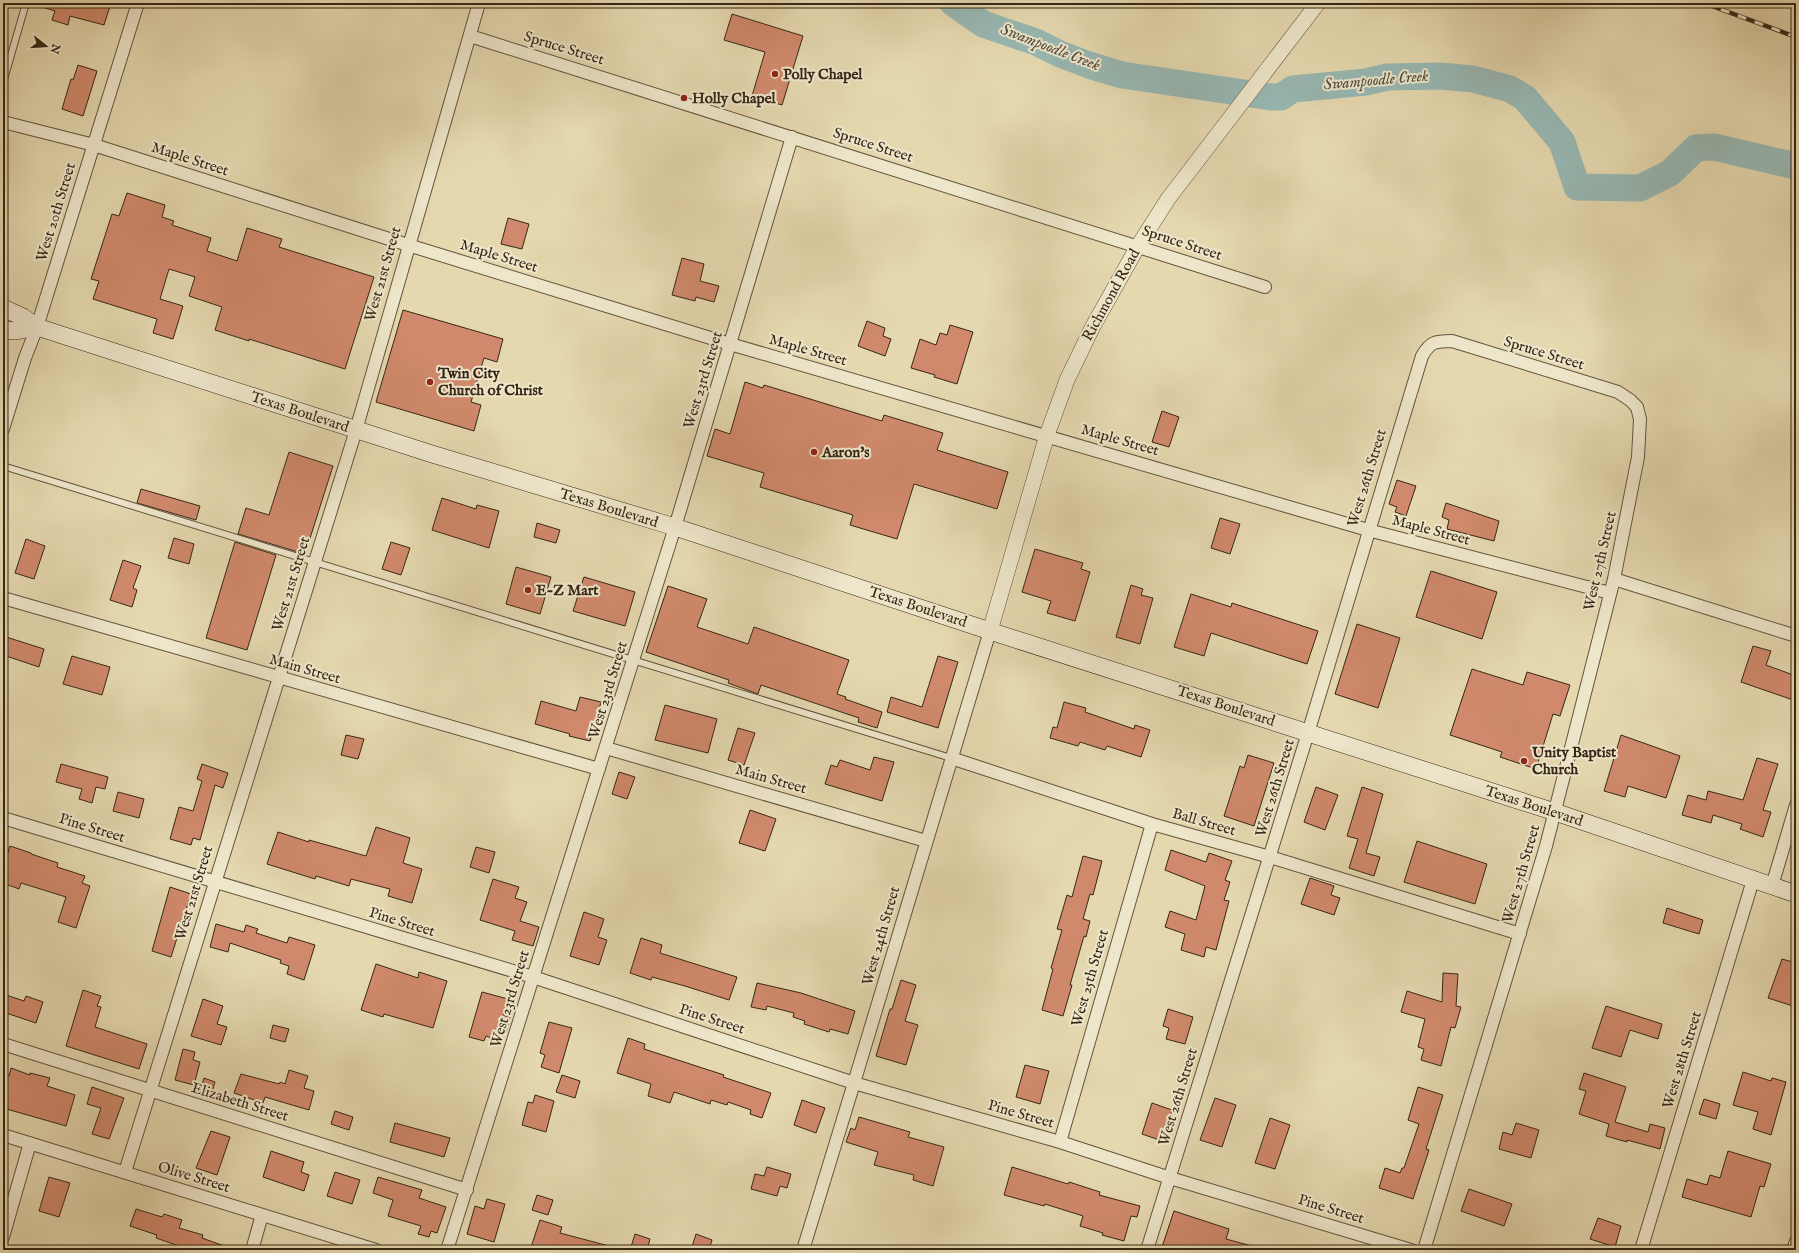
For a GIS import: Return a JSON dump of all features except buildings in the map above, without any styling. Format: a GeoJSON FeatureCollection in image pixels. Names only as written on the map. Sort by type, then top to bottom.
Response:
{"type":"FeatureCollection","features":[{"type":"Feature","properties":{"kind":"main road","name":"Texas Boulevard"},"geometry":{"type":"LineString","coordinates":[[3,308],[23,317],[37,327],[356,430],[675,528],[990,631],[1555,812],[1796,894]]}},
{"type":"Feature","properties":{"kind":"main road","name":"Texas Boulevard"},"geometry":{"type":"LineString","coordinates":[[3,330],[16,331],[37,327]]}},
{"type":"Feature","properties":{"kind":"street","name":"West 20th Street"},"geometry":{"type":"LineString","coordinates":[[3,429],[25,358],[37,327],[138,3]]}},
{"type":"Feature","properties":{"kind":"street","name":"West 21st Street"},"geometry":{"type":"LineString","coordinates":[[125,1172],[214,882],[356,430],[408,245],[479,3]]}},
{"type":"Feature","properties":{"kind":"street","name":"Richmond Road"},"geometry":{"type":"LineString","coordinates":[[990,631],[1047,435],[1067,380],[1092,328],[1138,246],[1168,199],[1318,3]]}},
{"type":"Feature","properties":{"kind":"street","name":"Spruce Street"},"geometry":{"type":"LineString","coordinates":[[470,36],[1265,287]]}},
{"type":"Feature","properties":{"kind":"street","name":"Maple Street"},"geometry":{"type":"LineString","coordinates":[[3,122],[94,145],[408,245],[730,344],[1047,435],[1368,530],[1610,593]]}},
{"type":"Feature","properties":{"kind":"street","name":"West 23rd Street"},"geometry":{"type":"LineString","coordinates":[[447,1250],[634,661],[792,137]]}},
{"type":"Feature","properties":{"kind":"street","name":"Spruce Street"},"geometry":{"type":"LineString","coordinates":[[1437,341],[1452,341],[1618,392],[1637,407]]}},
{"type":"Feature","properties":{"kind":"street","name":"West 26th Street"},"geometry":{"type":"LineString","coordinates":[[1147,1250],[1270,857],[1422,356],[1427,347],[1437,341]]}},
{"type":"Feature","properties":{"kind":"street","name":"West 27th Street"},"geometry":{"type":"LineString","coordinates":[[1424,1250],[1546,846],[1614,580],[1638,457],[1640,419],[1637,407]]}},
{"type":"Feature","properties":{"kind":"street"},"geometry":{"type":"LineString","coordinates":[[1614,580],[1796,636]]}},
{"type":"Feature","properties":{"kind":"street","name":"Main Street"},"geometry":{"type":"LineString","coordinates":[[3,598],[599,769]]}},
{"type":"Feature","properties":{"kind":"street","name":"West 24th Street"},"geometry":{"type":"LineString","coordinates":[[803,1250],[990,631]]}},
{"type":"Feature","properties":{"kind":"street","name":"Main Street"},"geometry":{"type":"LineString","coordinates":[[606,748],[926,841]]}},
{"type":"Feature","properties":{"kind":"street","name":"Ball Street"},"geometry":{"type":"LineString","coordinates":[[951,758],[1152,824],[1270,857],[1520,934]]}},
{"type":"Feature","properties":{"kind":"street"},"geometry":{"type":"LineString","coordinates":[[1772,886],[1796,805]]}},
{"type":"Feature","properties":{"kind":"street","name":"Pine Street"},"geometry":{"type":"LineString","coordinates":[[3,818],[533,977],[854,1083],[1060,1142],[1170,1178],[1411,1250]]}},
{"type":"Feature","properties":{"kind":"street","name":"West 25th Street"},"geometry":{"type":"LineString","coordinates":[[1060,1142],[1152,824]]}},
{"type":"Feature","properties":{"kind":"street","name":"West 28th Street"},"geometry":{"type":"LineString","coordinates":[[1641,1250],[1753,880]]}},
{"type":"Feature","properties":{"kind":"street","name":"Elizabeth Street"},"geometry":{"type":"LineString","coordinates":[[3,1044],[467,1190]]}},
{"type":"Feature","properties":{"kind":"street","name":"Olive Street"},"geometry":{"type":"LineString","coordinates":[[3,1135],[376,1250]]}},
{"type":"Feature","properties":{"kind":"street"},"geometry":{"type":"LineString","coordinates":[[3,1236],[30,1143]]}},
{"type":"Feature","properties":{"kind":"street"},"geometry":{"type":"LineString","coordinates":[[252,1250],[262,1215]]}},
{"type":"Feature","properties":{"kind":"street"},"geometry":{"type":"LineString","coordinates":[[1793,1250],[1796,1241]]}},
{"type":"Feature","properties":{"kind":"lane"},"geometry":{"type":"LineString","coordinates":[[3,83],[26,3]]}},
{"type":"Feature","properties":{"kind":"lane"},"geometry":{"type":"LineString","coordinates":[[3,466],[951,758]]}},
{"type":"Feature","properties":{"kind":"waterway","name":"Swampoodle Creek"},"geometry":{"type":"LineString","coordinates":[[953,3],[983,24],[1036,42],[1060,54],[1089,65],[1122,75],[1271,97],[1281,97],[1293,89],[1366,82],[1387,77],[1440,76],[1473,79],[1510,89],[1525,98],[1562,142],[1577,187],[1640,188],[1670,173],[1696,148],[1714,147],[1796,166]]}},
{"type":"Feature","properties":{"kind":"railway"},"geometry":{"type":"LineString","coordinates":[[1704,3],[1796,37]]}},
{"type":"Feature","properties":{"kind":"place","name":"Polly Chapel"},"geometry":{"type":"Point","coordinates":[775,74]}},
{"type":"Feature","properties":{"kind":"place","name":"Holly Chapel"},"geometry":{"type":"Point","coordinates":[684,98]}},
{"type":"Feature","properties":{"kind":"place","name":"Twin City Church of Christ"},"geometry":{"type":"Point","coordinates":[430,382]}},
{"type":"Feature","properties":{"kind":"place","name":"Aaron's"},"geometry":{"type":"Point","coordinates":[814,452]}},
{"type":"Feature","properties":{"kind":"place","name":"E-Z Mart"},"geometry":{"type":"Point","coordinates":[528,590]}},
{"type":"Feature","properties":{"kind":"place","name":"Unity Baptist Church"},"geometry":{"type":"Point","coordinates":[1524,761]}}]}
